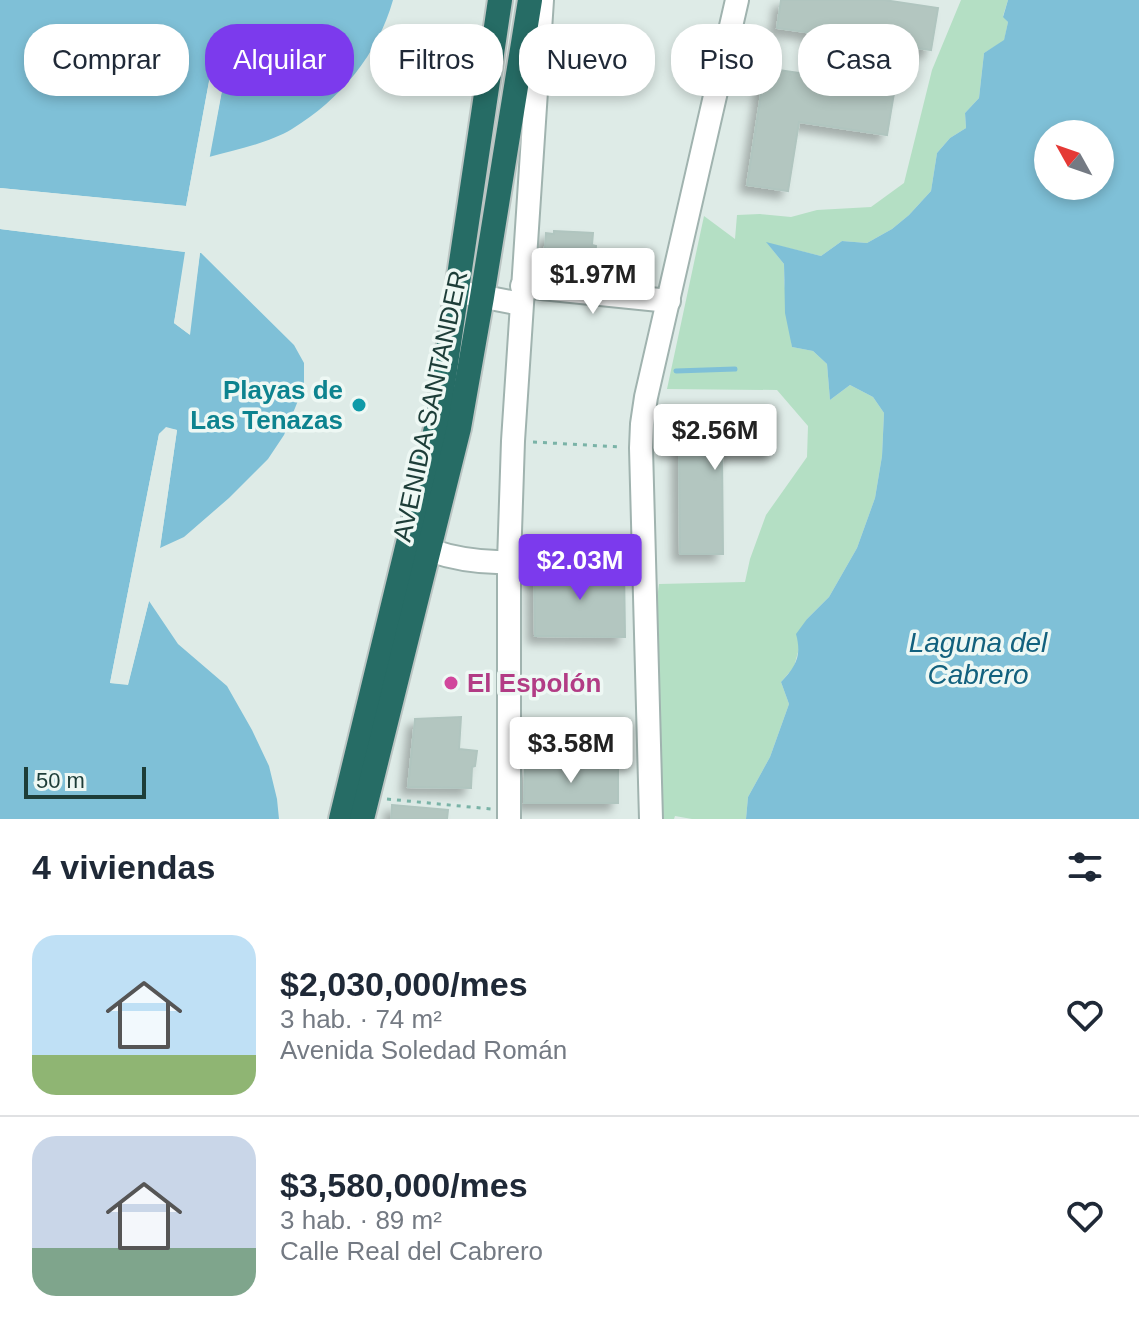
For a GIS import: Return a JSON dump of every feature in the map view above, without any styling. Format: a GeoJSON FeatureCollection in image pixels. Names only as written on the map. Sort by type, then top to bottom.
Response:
{"type":"FeatureCollection","features":[{"type":"Feature","properties":{"kind":"highway","name":"AVENIDA SANTANDER"},"geometry":{"type":"LineString","coordinates":[[341,819],[437,424],[500,0]]}},
{"type":"Feature","properties":{"kind":"highway","name":"AVENIDA SANTANDER"},"geometry":{"type":"LineString","coordinates":[[365,808],[459,428],[530,0]]}},
{"type":"Feature","properties":{"kind":"street"},"geometry":{"type":"LineString","coordinates":[[508,815],[513,441],[542,0]]}},
{"type":"Feature","properties":{"kind":"street"},"geometry":{"type":"LineString","coordinates":[[651,819],[642,424],[737,0]]}},
{"type":"Feature","properties":{"kind":"street"},"geometry":{"type":"LineString","coordinates":[[457,292],[482,297],[522,295],[669,301]]}},
{"type":"Feature","properties":{"kind":"street"},"geometry":{"type":"LineString","coordinates":[[429,550],[452,557],[509,562]]}},
{"type":"Feature","properties":{"kind":"path"},"geometry":{"type":"LineString","coordinates":[[513,441],[641,448]]}},
{"type":"Feature","properties":{"kind":"path"},"geometry":{"type":"LineString","coordinates":[[365,808],[508,815]]}},
{"type":"Feature","properties":{"kind":"green space"},"geometry":{"type":"Polygon","coordinates":[[[961,0],[1008,0],[1003,16],[1008,22],[1004,41],[984,53],[979,98],[965,113],[966,128],[950,138],[937,153],[931,191],[892,229],[867,243],[842,241],[821,256],[767,243],[784,264],[792,347],[813,351],[827,364],[830,400],[850,385],[873,397],[884,413],[882,456],[875,498],[857,548],[829,597],[807,619],[794,667],[781,682],[789,704],[770,757],[748,797],[746,819],[675,816],[674,819],[658,819],[655,613],[659,584],[745,582],[766,515],[807,457],[808,426],[777,390],[667,389],[704,216],[735,239],[737,215],[791,217],[817,210],[871,207],[904,183],[932,70],[961,0]]]}},
{"type":"Feature","properties":{"kind":"water"},"geometry":{"type":"Polygon","coordinates":[[[0,0],[393,0],[384,24],[370,24],[370,52],[354,75],[354,24],[205,24],[206,96],[186,206],[0,188],[0,0]]]}},
{"type":"Feature","properties":{"kind":"water","name":"Laguna del Cabrero"},"geometry":{"type":"Polygon","coordinates":[[[1008,0],[1139,0],[1139,819],[746,819],[748,797],[770,757],[789,704],[781,682],[796,660],[796,634],[829,597],[857,548],[875,498],[882,456],[884,413],[873,397],[850,385],[830,400],[827,364],[813,351],[792,347],[785,313],[784,264],[766,242],[821,256],[842,241],[867,243],[909,215],[931,191],[937,153],[950,138],[966,128],[965,113],[979,98],[984,53],[1004,40],[1008,22],[1003,17],[1008,0]]]}},
{"type":"Feature","properties":{"kind":"water"},"geometry":{"type":"Polygon","coordinates":[[[221,96],[335,96],[283,134],[209,157],[221,96]]]}},
{"type":"Feature","properties":{"kind":"water"},"geometry":{"type":"Polygon","coordinates":[[[0,229],[186,252],[174,323],[189,334],[200,252],[294,345],[304,363],[304,386],[284,435],[268,459],[184,537],[160,548],[177,430],[166,428],[159,434],[110,683],[128,684],[149,601],[178,644],[227,686],[269,766],[279,819],[0,819],[0,229]]]}},
{"type":"Feature","properties":{"kind":"pier"},"geometry":{"type":"Polygon","coordinates":[[[206,96],[210,96],[188,209],[0,192],[0,188],[186,206],[206,96]]]}},
{"type":"Feature","properties":{"kind":"pier"},"geometry":{"type":"Polygon","coordinates":[[[217,96],[221,96],[209,161],[206,157],[217,96]]]}},
{"type":"Feature","properties":{"kind":"pier"},"geometry":{"type":"Polygon","coordinates":[[[0,225],[188,249],[190,253],[178,321],[187,327],[196,251],[202,249],[206,253],[200,253],[190,335],[174,323],[185,252],[0,229],[0,225]]]}},
{"type":"Feature","properties":{"kind":"pier"},"geometry":{"type":"Polygon","coordinates":[[[166,427],[177,430],[160,548],[159,552],[156,548],[173,433],[167,432],[163,436],[115,680],[125,681],[145,599],[149,597],[149,601],[128,685],[110,683],[159,434],[166,427]]]}},
{"type":"Feature","properties":{"kind":"building"},"geometry":{"type":"Polygon","coordinates":[[[781,0],[884,0],[938,8],[931,50],[919,48],[919,24],[798,24],[798,31],[782,29],[782,24],[778,24],[781,0]]]}},
{"type":"Feature","properties":{"kind":"building"},"geometry":{"type":"Polygon","coordinates":[[[782,70],[798,73],[798,96],[894,96],[887,135],[799,122],[788,191],[747,185],[761,96],[782,96],[782,70]]]}},
{"type":"Feature","properties":{"kind":"building"},"geometry":{"type":"Polygon","coordinates":[[[554,231],[593,233],[595,260],[586,260],[585,274],[543,271],[546,233],[554,234],[554,231]]]}},
{"type":"Feature","properties":{"kind":"building"},"geometry":{"type":"Polygon","coordinates":[[[773,409],[773,454],[722,454],[723,554],[680,554],[679,439],[714,410],[773,409]]]}},
{"type":"Feature","properties":{"kind":"building"},"geometry":{"type":"Polygon","coordinates":[[[624,566],[625,637],[535,636],[534,570],[624,566]]]}},
{"type":"Feature","properties":{"kind":"building"},"geometry":{"type":"Polygon","coordinates":[[[461,717],[459,749],[477,751],[471,788],[408,787],[415,719],[461,717]]]}},
{"type":"Feature","properties":{"kind":"building"},"geometry":{"type":"Polygon","coordinates":[[[525,767],[618,767],[618,803],[524,803],[525,767]]]}},
{"type":"Feature","properties":{"kind":"building"},"geometry":{"type":"Polygon","coordinates":[[[392,805],[448,810],[447,819],[391,819],[392,805]]]}},
{"type":"Feature","properties":{"kind":"waterway"},"geometry":{"type":"LineString","coordinates":[[676,371],[735,369]]}},
{"type":"Feature","properties":{"kind":"place","name":"Playas de Las Tenazas"},"geometry":{"type":"Point","coordinates":[359,405]}},
{"type":"Feature","properties":{"kind":"place","name":"El Espolón"},"geometry":{"type":"Point","coordinates":[451,683]}}]}
